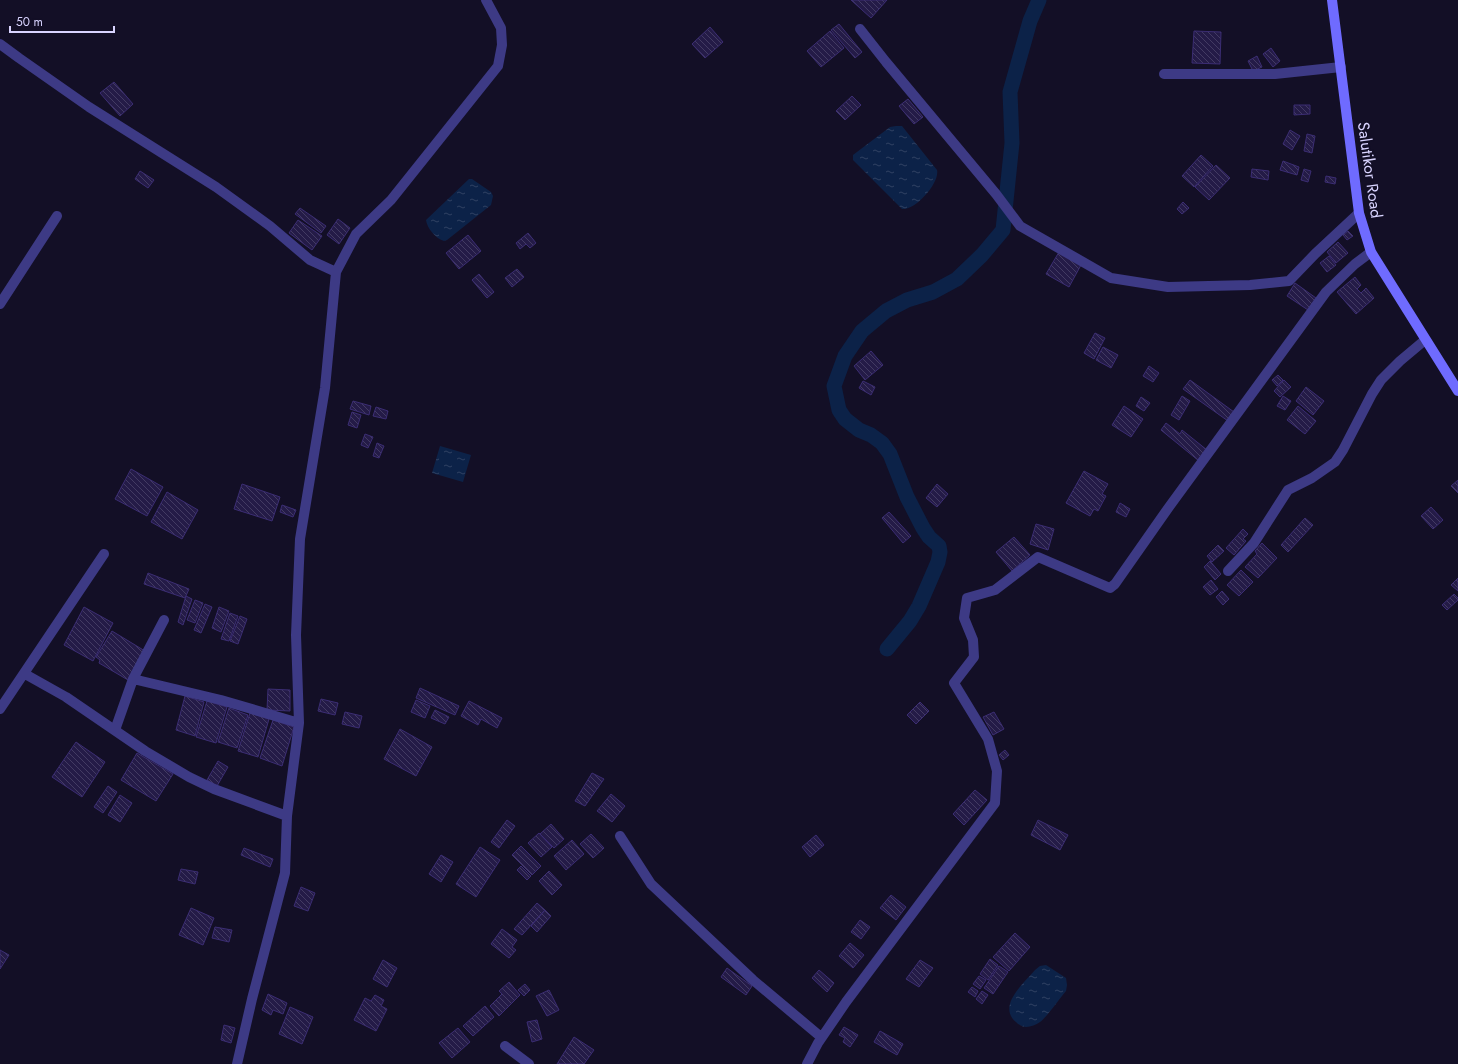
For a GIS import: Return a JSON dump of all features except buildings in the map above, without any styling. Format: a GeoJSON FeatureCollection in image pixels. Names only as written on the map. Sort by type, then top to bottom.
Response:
{"type":"FeatureCollection","features":[{"type":"Feature","properties":{"kind":"main road","name":"Salutikor Road"},"geometry":{"type":"LineString","coordinates":[[1332,0],[1359,213],[1371,252],[1458,391]]}},
{"type":"Feature","properties":{"kind":"street"},"geometry":{"type":"LineString","coordinates":[[236,1064],[285,873],[287,816],[299,723],[296,635],[300,539],[325,388],[336,272],[356,234],[391,200],[498,66],[502,45],[501,28],[486,0]]}},
{"type":"Feature","properties":{"kind":"street"},"geometry":{"type":"LineString","coordinates":[[860,29],[996,194],[1020,226],[1111,278],[1168,287],[1250,285],[1289,281],[1315,254],[1359,213]]}},
{"type":"Feature","properties":{"kind":"street"},"geometry":{"type":"LineString","coordinates":[[0,44],[89,107],[216,187],[270,226],[310,260],[336,272]]}},
{"type":"Feature","properties":{"kind":"street"},"geometry":{"type":"LineString","coordinates":[[1164,74],[1275,74],[1341,67]]}},
{"type":"Feature","properties":{"kind":"street"},"geometry":{"type":"LineString","coordinates":[[0,304],[57,216]]}},
{"type":"Feature","properties":{"kind":"street"},"geometry":{"type":"LineString","coordinates":[[807,1064],[821,1037],[846,1002],[995,803],[997,771],[988,739],[954,683],[974,657],[973,640],[964,618],[966,598],[995,590],[1038,557],[1110,588],[1115,584],[1326,292],[1355,264],[1371,252]]}},
{"type":"Feature","properties":{"kind":"street"},"geometry":{"type":"LineString","coordinates":[[1228,571],[1254,543],[1288,490],[1312,478],[1335,462],[1381,380],[1400,361],[1425,340]]}},
{"type":"Feature","properties":{"kind":"street"},"geometry":{"type":"LineString","coordinates":[[0,709],[104,554]]}},
{"type":"Feature","properties":{"kind":"street"},"geometry":{"type":"LineString","coordinates":[[115,730],[133,679],[164,620]]}},
{"type":"Feature","properties":{"kind":"street"},"geometry":{"type":"LineString","coordinates":[[24,674],[66,697],[145,751],[201,783],[287,816]]}},
{"type":"Feature","properties":{"kind":"street"},"geometry":{"type":"LineString","coordinates":[[133,679],[221,700],[299,723]]}},
{"type":"Feature","properties":{"kind":"street"},"geometry":{"type":"LineString","coordinates":[[620,836],[651,884],[753,980],[821,1037]]}},
{"type":"Feature","properties":{"kind":"street"},"geometry":{"type":"LineString","coordinates":[[505,1046],[529,1064]]}},
{"type":"Feature","properties":{"kind":"water"},"geometry":{"type":"Polygon","coordinates":[[[902,126],[937,170],[935,182],[926,195],[913,206],[902,209],[853,160],[853,155],[890,127],[902,126]]]}},
{"type":"Feature","properties":{"kind":"water"},"geometry":{"type":"Polygon","coordinates":[[[469,179],[472,179],[491,192],[493,196],[491,205],[447,240],[441,240],[432,233],[426,220],[469,179]]]}},
{"type":"Feature","properties":{"kind":"water"},"geometry":{"type":"Polygon","coordinates":[[[440,446],[471,455],[463,482],[432,473],[440,446]]]}},
{"type":"Feature","properties":{"kind":"water"},"geometry":{"type":"Polygon","coordinates":[[[1046,965],[1066,978],[1066,991],[1043,1020],[1035,1025],[1024,1027],[1013,1019],[1010,1012],[1010,1005],[1018,990],[1035,970],[1040,966],[1046,965]]]}},
{"type":"Feature","properties":{"kind":"waterway"},"geometry":{"type":"LineString","coordinates":[[887,649],[910,621],[919,606],[938,562],[940,552],[939,546],[929,537],[923,528],[907,497],[890,454],[882,443],[871,435],[859,430],[845,419],[839,410],[834,386],[845,356],[862,331],[886,311],[907,300],[933,292],[957,279],[982,255],[1003,230],[1012,143],[1010,92],[1030,21],[1039,0]]}}]}
